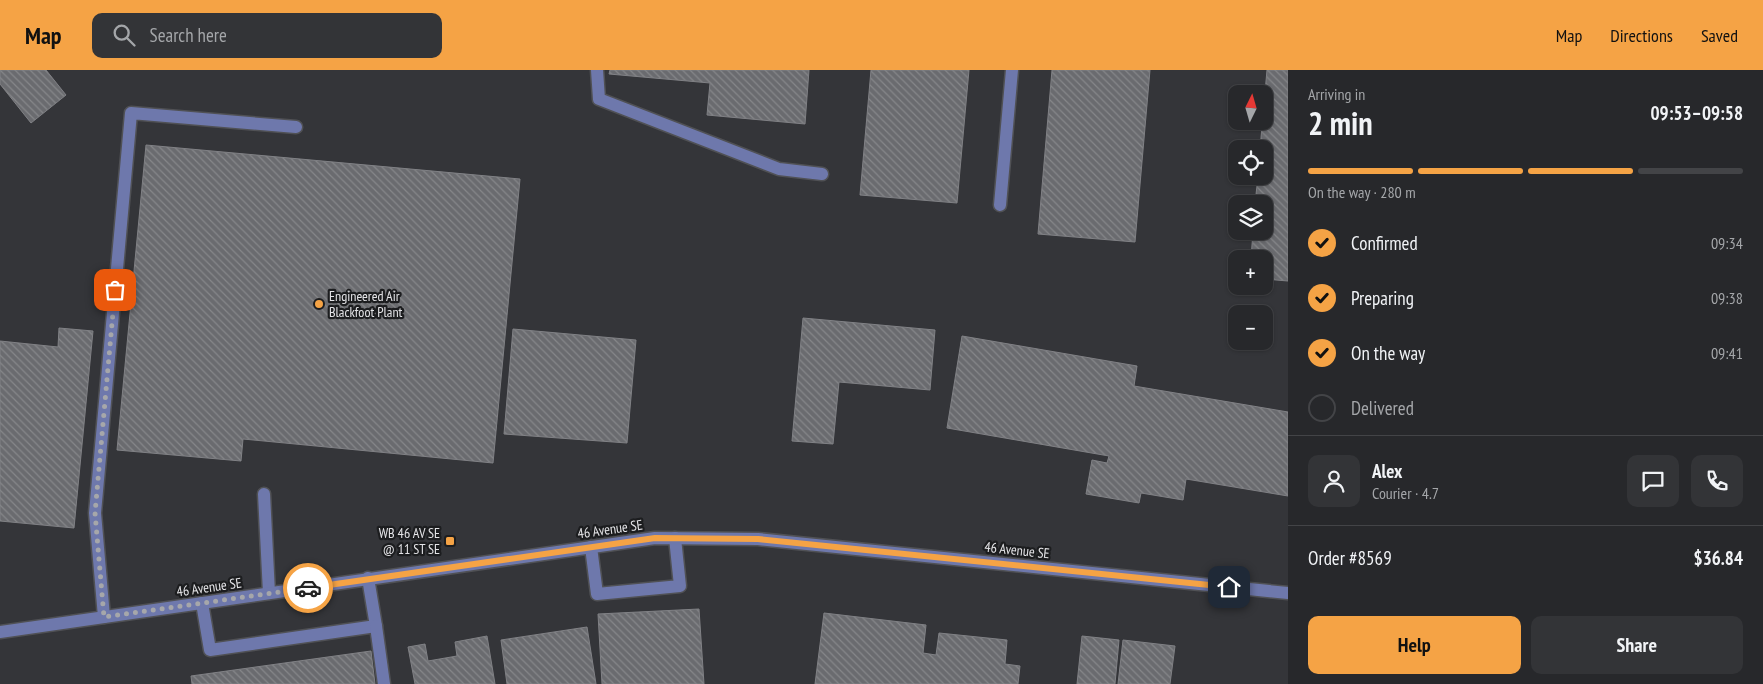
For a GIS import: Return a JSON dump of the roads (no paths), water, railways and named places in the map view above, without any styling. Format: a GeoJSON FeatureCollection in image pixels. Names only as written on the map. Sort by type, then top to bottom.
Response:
{"type":"FeatureCollection","features":[{"type":"Feature","properties":{"kind":"street"},"geometry":{"type":"LineString","coordinates":[[597,70],[599,98],[779,170],[822,174]]}},
{"type":"Feature","properties":{"kind":"street"},"geometry":{"type":"LineString","coordinates":[[1000,205],[1012,70]]}},
{"type":"Feature","properties":{"kind":"street"},"geometry":{"type":"LineString","coordinates":[[104,617],[95,513],[130,114],[296,127]]}},
{"type":"Feature","properties":{"kind":"street"},"geometry":{"type":"LineString","coordinates":[[264,494],[269,594]]}},
{"type":"Feature","properties":{"kind":"street","name":"46 Avenue SE"},"geometry":{"type":"LineString","coordinates":[[0,632],[655,538],[758,539],[1288,593]]}},
{"type":"Feature","properties":{"kind":"street"},"geometry":{"type":"LineString","coordinates":[[591,547],[597,594],[680,586],[675,538]]}},
{"type":"Feature","properties":{"kind":"street"},"geometry":{"type":"LineString","coordinates":[[368,578],[384,684]]}},
{"type":"Feature","properties":{"kind":"street"},"geometry":{"type":"LineString","coordinates":[[202,603],[210,650],[376,626]]}},
{"type":"Feature","properties":{"kind":"place","name":"Engineered Air Blackfoot Plant"},"geometry":{"type":"Point","coordinates":[319,304]}},
{"type":"Feature","properties":{"kind":"place","name":"WB 46 AV SE @ 11 ST SE"},"geometry":{"type":"Point","coordinates":[450,541]}}]}
